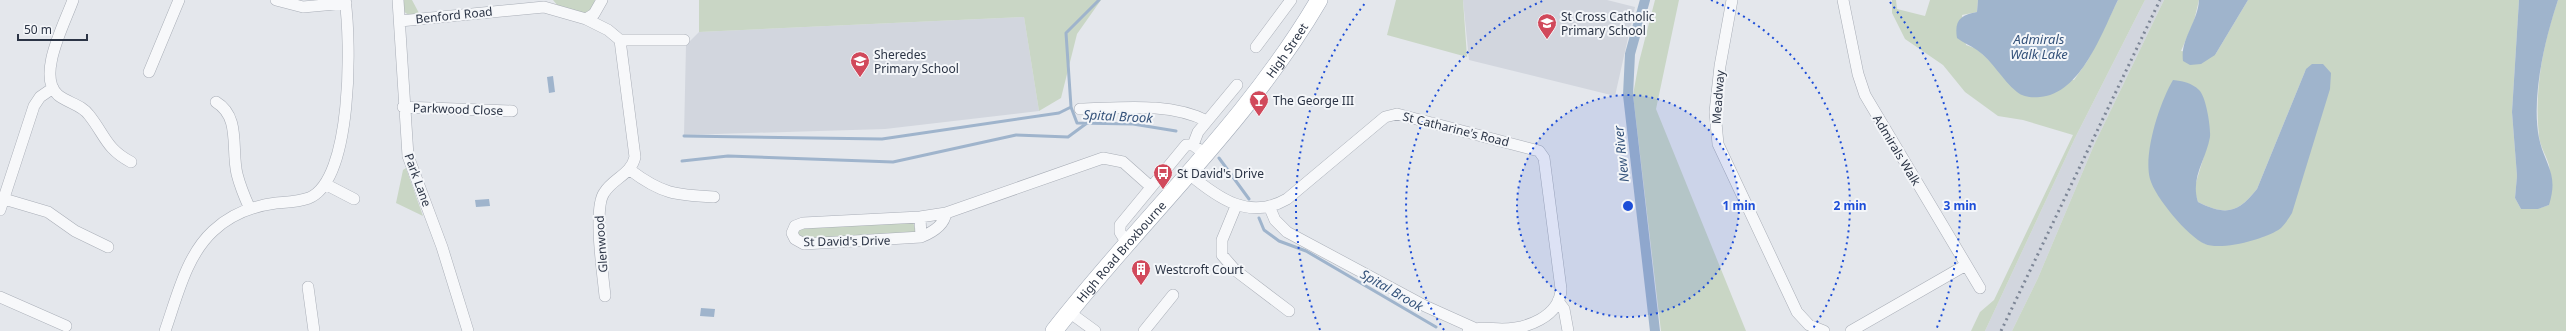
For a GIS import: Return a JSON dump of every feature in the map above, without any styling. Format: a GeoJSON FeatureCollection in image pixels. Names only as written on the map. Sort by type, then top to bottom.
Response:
{"type":"FeatureCollection","features":[{"type":"Feature","properties":{"kind":"main road","name":"High Street"},"geometry":{"type":"LineString","coordinates":[[1199,150],[1276,66],[1319,0]]}},
{"type":"Feature","properties":{"kind":"main road","name":"High Road Broxbourne"},"geometry":{"type":"LineString","coordinates":[[1054,331],[1189,174],[1199,150]]}},
{"type":"Feature","properties":{"kind":"street"},"geometry":{"type":"LineString","coordinates":[[73,0],[51,61],[50,80],[52,88],[61,97],[88,113],[112,150],[131,162]]}},
{"type":"Feature","properties":{"kind":"street"},"geometry":{"type":"LineString","coordinates":[[149,72],[179,0]]}},
{"type":"Feature","properties":{"kind":"street"},"geometry":{"type":"LineString","coordinates":[[165,331],[193,256],[199,246],[218,226],[250,209],[310,198],[326,184],[334,161],[345,113],[350,59],[346,1],[303,7],[276,0]]}},
{"type":"Feature","properties":{"kind":"street","name":"Park Lane"},"geometry":{"type":"LineString","coordinates":[[398,0],[403,107],[408,156],[442,248],[468,331]]}},
{"type":"Feature","properties":{"kind":"street"},"geometry":{"type":"LineString","coordinates":[[586,19],[594,14],[602,0]]}},
{"type":"Feature","properties":{"kind":"street"},"geometry":{"type":"LineString","coordinates":[[1256,46],[1291,0]]}},
{"type":"Feature","properties":{"kind":"street","name":"Meadway"},"geometry":{"type":"LineString","coordinates":[[1732,0],[1720,66],[1715,112],[1718,144],[1797,312],[1809,325],[1824,331]]}},
{"type":"Feature","properties":{"kind":"street","name":"Admirals Walk"},"geometry":{"type":"LineString","coordinates":[[1843,0],[1858,74],[1866,95],[1980,288]]}},
{"type":"Feature","properties":{"kind":"street","name":"Benford Road"},"geometry":{"type":"LineString","coordinates":[[400,21],[544,4],[586,19],[608,30],[620,40]]}},
{"type":"Feature","properties":{"kind":"street"},"geometry":{"type":"LineString","coordinates":[[684,40],[620,40],[635,157],[630,170],[655,187],[670,194],[714,197]]}},
{"type":"Feature","properties":{"kind":"street"},"geometry":{"type":"LineString","coordinates":[[1128,245],[1120,232],[1120,225],[1150,186],[1183,148],[1199,150],[1196,135],[1237,85]]}},
{"type":"Feature","properties":{"kind":"street"},"geometry":{"type":"LineString","coordinates":[[52,88],[40,97],[34,106],[2,204],[48,212],[75,231],[108,247]]}},
{"type":"Feature","properties":{"kind":"street"},"geometry":{"type":"LineString","coordinates":[[216,102],[228,112],[232,122],[237,174],[250,209]]}},
{"type":"Feature","properties":{"kind":"street","name":"Parkwood Close"},"geometry":{"type":"LineString","coordinates":[[403,107],[512,111]]}},
{"type":"Feature","properties":{"kind":"street"},"geometry":{"type":"LineString","coordinates":[[1080,109],[1166,109],[1189,112],[1207,121]]}},
{"type":"Feature","properties":{"kind":"street","name":"St Catharine's Road"},"geometry":{"type":"LineString","coordinates":[[1189,174],[1216,196],[1236,206],[1245,208],[1270,206],[1287,199],[1385,117],[1392,114],[1534,148],[1541,152],[1544,158],[1561,289],[1558,301],[1564,308],[1568,331]]}},
{"type":"Feature","properties":{"kind":"street","name":"St David's Drive"},"geometry":{"type":"LineString","coordinates":[[946,213],[944,221],[934,230],[921,237],[804,244],[795,239],[792,233],[795,226],[803,223],[920,217],[946,213],[1103,158],[1122,162],[1150,186]]}},
{"type":"Feature","properties":{"kind":"street","name":"Glenwood"},"geometry":{"type":"LineString","coordinates":[[605,296],[599,216],[600,201],[607,188],[630,170]]}},
{"type":"Feature","properties":{"kind":"street"},"geometry":{"type":"LineString","coordinates":[[326,184],[354,199]]}},
{"type":"Feature","properties":{"kind":"street"},"geometry":{"type":"LineString","coordinates":[[1236,206],[1222,240],[1222,255],[1235,270],[1289,311]]}},
{"type":"Feature","properties":{"kind":"street"},"geometry":{"type":"LineString","coordinates":[[1270,206],[1275,220],[1287,232],[1471,330],[1507,329],[1531,324],[1546,316],[1558,301]]}},
{"type":"Feature","properties":{"kind":"street"},"geometry":{"type":"LineString","coordinates":[[920,217],[921,237]]}},
{"type":"Feature","properties":{"kind":"street"},"geometry":{"type":"LineString","coordinates":[[1851,331],[1966,265]]}},
{"type":"Feature","properties":{"kind":"street"},"geometry":{"type":"LineString","coordinates":[[308,287],[314,331]]}},
{"type":"Feature","properties":{"kind":"street"},"geometry":{"type":"LineString","coordinates":[[1144,331],[1173,295]]}},
{"type":"Feature","properties":{"kind":"street"},"geometry":{"type":"LineString","coordinates":[[0,297],[58,327]]}},
{"type":"Feature","properties":{"kind":"street"},"geometry":{"type":"LineString","coordinates":[[1069,312],[1095,331]]}},
{"type":"Feature","properties":{"kind":"shaded area","name":"St Cross Catholic Primary School"},"geometry":{"type":"Polygon","coordinates":[[[1463,0],[1607,0],[1635,7],[1615,96],[1469,60],[1463,0]]]}},
{"type":"Feature","properties":{"kind":"shaded area"},"geometry":{"type":"Polygon","coordinates":[[[2145,0],[2164,0],[2094,145],[2038,278],[2012,331],[1985,331],[2075,138],[2145,0]]]}},
{"type":"Feature","properties":{"kind":"shaded area","name":"Sheredes Primary School"},"geometry":{"type":"Polygon","coordinates":[[[1024,17],[1039,111],[885,129],[684,135],[686,45],[699,32],[1024,17]]]}},
{"type":"Feature","properties":{"kind":"green space"},"geometry":{"type":"Polygon","coordinates":[[[402,0],[412,0],[420,15],[410,16],[403,11],[402,0]]]}},
{"type":"Feature","properties":{"kind":"green space"},"geometry":{"type":"Polygon","coordinates":[[[553,0],[595,0],[592,9],[585,14],[558,6],[553,0]]]}},
{"type":"Feature","properties":{"kind":"green space"},"geometry":{"type":"Polygon","coordinates":[[[699,0],[1101,0],[1077,34],[1061,98],[1039,111],[1024,17],[699,32],[699,0]]]}},
{"type":"Feature","properties":{"kind":"green space"},"geometry":{"type":"Polygon","coordinates":[[[1396,0],[1463,0],[1467,57],[1387,35],[1396,0]]]}},
{"type":"Feature","properties":{"kind":"green space"},"geometry":{"type":"Polygon","coordinates":[[[1655,0],[1679,0],[1656,109],[1746,331],[1661,331],[1633,95],[1639,62],[1655,0]]]}},
{"type":"Feature","properties":{"kind":"green space"},"geometry":{"type":"Polygon","coordinates":[[[1892,0],[1896,0],[1897,9],[1925,16],[1930,0],[1978,0],[1977,12],[1962,15],[1966,45],[1977,49],[1996,67],[2074,80],[2088,60],[2118,0],[2145,0],[2075,138],[1985,331],[1971,331],[1980,312],[1994,300],[2073,135],[2023,120],[1998,116],[1965,92],[1943,65],[1905,39],[1892,13],[1892,0]]]}},
{"type":"Feature","properties":{"kind":"green space"},"geometry":{"type":"Polygon","coordinates":[[[2164,0],[2199,0],[2194,21],[2181,51],[2215,55],[2248,0],[2519,0],[2512,112],[2517,176],[2515,198],[2521,209],[2537,209],[2549,205],[2550,185],[2549,165],[2539,136],[2538,101],[2541,67],[2548,33],[2558,0],[2566,0],[2566,331],[2012,331],[2038,278],[2094,145],[2164,0]],[[2306,69],[2257,189],[2244,203],[2231,210],[2216,209],[2198,202],[2194,189],[2204,156],[2160,113],[2153,135],[2159,196],[2183,226],[2205,244],[2263,237],[2306,69]]]}},
{"type":"Feature","properties":{"kind":"green space"},"geometry":{"type":"Polygon","coordinates":[[[406,168],[423,216],[396,203],[403,170],[406,168]]]}},
{"type":"Feature","properties":{"kind":"green space"},"geometry":{"type":"Polygon","coordinates":[[[913,222],[916,232],[804,240],[798,237],[798,230],[800,227],[913,222]]]}},
{"type":"Feature","properties":{"kind":"water","name":"Admirals Walk Lake"},"geometry":{"type":"Polygon","coordinates":[[[1978,0],[2118,0],[2097,44],[2078,73],[2067,85],[2054,93],[2034,97],[2019,94],[1983,54],[1957,38],[1956,32],[1960,19],[1977,12],[1978,0]]]}},
{"type":"Feature","properties":{"kind":"water"},"geometry":{"type":"Polygon","coordinates":[[[2199,0],[2248,0],[2215,55],[2201,64],[2190,65],[2183,61],[2184,45],[2196,16],[2199,0]]]}},
{"type":"Feature","properties":{"kind":"water"},"geometry":{"type":"Polygon","coordinates":[[[2519,0],[2558,0],[2544,50],[2538,87],[2537,105],[2539,138],[2552,177],[2552,194],[2549,205],[2538,209],[2521,209],[2515,198],[2517,176],[2512,112],[2519,0]]]}},
{"type":"Feature","properties":{"kind":"water"},"geometry":{"type":"Polygon","coordinates":[[[2312,64],[2323,64],[2331,73],[2330,89],[2290,217],[2281,228],[2274,232],[2244,243],[2212,246],[2198,240],[2181,225],[2158,196],[2150,179],[2148,168],[2154,128],[2163,101],[2173,80],[2187,83],[2199,90],[2202,93],[2208,112],[2210,137],[2197,177],[2196,193],[2198,202],[2216,209],[2231,210],[2244,203],[2257,189],[2306,69],[2312,64]]]}},
{"type":"Feature","properties":{"kind":"water"},"geometry":{"type":"Polygon","coordinates":[[[553,76],[555,92],[549,93],[547,77],[553,76]]]}},
{"type":"Feature","properties":{"kind":"water"},"geometry":{"type":"Polygon","coordinates":[[[489,199],[490,206],[476,207],[475,200],[489,199]]]}},
{"type":"Feature","properties":{"kind":"water"},"geometry":{"type":"Polygon","coordinates":[[[701,308],[715,309],[714,317],[700,316],[701,308]]]}},
{"type":"Feature","properties":{"kind":"waterway","name":"Spital Brook"},"geometry":{"type":"LineString","coordinates":[[1099,0],[1066,33],[1071,107],[1077,123],[1133,124],[1176,131]]}},
{"type":"Feature","properties":{"kind":"waterway","name":"New River"},"geometry":{"type":"LineString","coordinates":[[1645,0],[1630,54],[1628,95],[1655,331]]}},
{"type":"Feature","properties":{"kind":"waterway"},"geometry":{"type":"LineString","coordinates":[[684,136],[882,139],[1059,113],[1071,107]]}},
{"type":"Feature","properties":{"kind":"waterway"},"geometry":{"type":"LineString","coordinates":[[682,161],[728,156],[893,162],[1016,135],[1068,137],[1087,123]]}},
{"type":"Feature","properties":{"kind":"waterway","name":"Spital Brook"},"geometry":{"type":"LineString","coordinates":[[1219,158],[1249,199]]}},
{"type":"Feature","properties":{"kind":"waterway","name":"Spital Brook"},"geometry":{"type":"LineString","coordinates":[[1259,218],[1264,230],[1279,241],[1306,251],[1436,327]]}},
{"type":"Feature","properties":{"kind":"railway"},"geometry":{"type":"LineString","coordinates":[[2001,331],[2160,0]]}},
{"type":"Feature","properties":{"kind":"place","name":"St Cross Catholic Primary School"},"geometry":{"type":"Point","coordinates":[1547,40]}},
{"type":"Feature","properties":{"kind":"place","name":"Sheredes Primary School"},"geometry":{"type":"Point","coordinates":[860,78]}},
{"type":"Feature","properties":{"kind":"place","name":"The George III"},"geometry":{"type":"Point","coordinates":[1259,117]}},
{"type":"Feature","properties":{"kind":"place","name":"St David's Drive"},"geometry":{"type":"Point","coordinates":[1163,190]}},
{"type":"Feature","properties":{"kind":"place","name":"Westcroft Court"},"geometry":{"type":"Point","coordinates":[1141,286]}}]}
